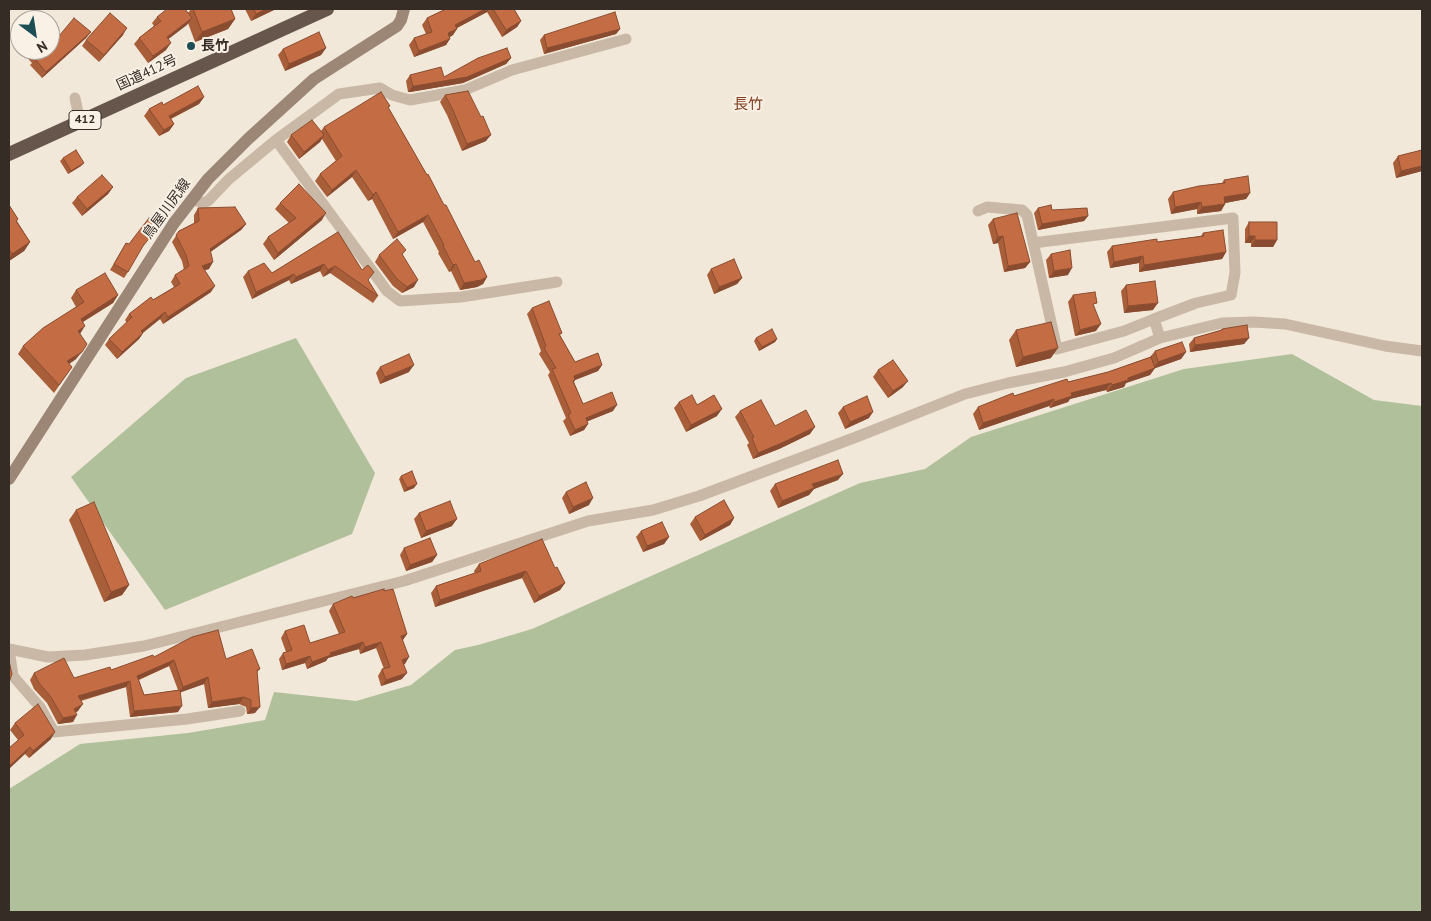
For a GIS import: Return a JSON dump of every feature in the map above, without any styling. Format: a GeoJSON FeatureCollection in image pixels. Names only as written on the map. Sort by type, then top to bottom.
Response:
{"type":"FeatureCollection","features":[{"type":"Feature","properties":{"kind":"highway","name":"国道412号"},"geometry":{"type":"LineString","coordinates":[[9,154],[327,9]]}},
{"type":"Feature","properties":{"kind":"main road","name":"鳥屋川尻線"},"geometry":{"type":"LineString","coordinates":[[9,479],[166,236],[192,199],[226,160],[314,79],[397,26],[404,9]]}},
{"type":"Feature","properties":{"kind":"street"},"geometry":{"type":"LineString","coordinates":[[192,199],[202,203],[208,201],[229,180],[276,140],[339,94],[380,88],[392,95],[410,100],[465,90],[512,70],[626,39]]}},
{"type":"Feature","properties":{"kind":"street"},"geometry":{"type":"LineString","coordinates":[[75,98],[80,122]]}},
{"type":"Feature","properties":{"kind":"street"},"geometry":{"type":"LineString","coordinates":[[276,140],[387,291],[400,301],[461,297],[557,282]]}},
{"type":"Feature","properties":{"kind":"street"},"geometry":{"type":"LineString","coordinates":[[978,211],[987,207],[1022,210],[1027,215],[1033,243],[1057,348],[1124,330],[1196,303],[1230,295],[1235,273],[1233,218],[1033,243]]}},
{"type":"Feature","properties":{"kind":"street"},"geometry":{"type":"LineString","coordinates":[[1154,319],[1160,338]]}},
{"type":"Feature","properties":{"kind":"street"},"geometry":{"type":"LineString","coordinates":[[240,711],[187,720],[54,732],[40,707],[13,676],[9,649],[48,657],[85,655],[144,646],[404,581],[588,520],[653,510],[699,496],[965,394],[1008,382],[1064,372],[1114,358],[1160,338],[1222,323],[1286,324],[1385,346],[1422,351]]}},
{"type":"Feature","properties":{"kind":"green space"},"geometry":{"type":"Polygon","coordinates":[[[296,338],[375,473],[352,534],[165,610],[71,477],[186,378],[296,338]]]}},
{"type":"Feature","properties":{"kind":"green space"},"geometry":{"type":"Polygon","coordinates":[[[1292,354],[1374,400],[1422,406],[1422,912],[9,912],[9,789],[80,744],[188,733],[265,720],[274,692],[356,701],[411,685],[455,650],[532,629],[860,483],[925,469],[971,437],[1184,369],[1292,354]]]}},
{"type":"Feature","properties":{"kind":"building"},"geometry":{"type":"Polygon","coordinates":[[[167,9],[185,9],[192,18],[167,37],[171,43],[153,56],[139,38],[161,21],[157,17],[167,9]]]}},
{"type":"Feature","properties":{"kind":"building"},"geometry":{"type":"Polygon","coordinates":[[[193,9],[231,9],[235,19],[202,32],[193,9]]]}},
{"type":"Feature","properties":{"kind":"building"},"geometry":{"type":"Polygon","coordinates":[[[254,9],[266,9],[256,14],[254,9]]]}},
{"type":"Feature","properties":{"kind":"building"},"geometry":{"type":"Polygon","coordinates":[[[446,9],[485,9],[455,25],[457,29],[448,33],[450,39],[419,51],[414,38],[432,32],[427,18],[446,9]]]}},
{"type":"Feature","properties":{"kind":"building"},"geometry":{"type":"Polygon","coordinates":[[[493,9],[514,9],[521,21],[506,30],[493,9]]]}},
{"type":"Feature","properties":{"kind":"building"},"geometry":{"type":"Polygon","coordinates":[[[615,12],[620,29],[547,48],[544,35],[615,12]]]}},
{"type":"Feature","properties":{"kind":"building"},"geometry":{"type":"Polygon","coordinates":[[[110,13],[127,28],[104,55],[86,40],[110,13]]]}},
{"type":"Feature","properties":{"kind":"building"},"geometry":{"type":"Polygon","coordinates":[[[74,18],[91,32],[60,60],[60,35],[74,18]]]}},
{"type":"Feature","properties":{"kind":"building"},"geometry":{"type":"Polygon","coordinates":[[[319,32],[326,48],[289,64],[283,49],[319,32]]]}},
{"type":"Feature","properties":{"kind":"building"},"geometry":{"type":"Polygon","coordinates":[[[507,48],[511,58],[467,77],[413,86],[410,75],[441,67],[444,77],[478,58],[507,48]]]}},
{"type":"Feature","properties":{"kind":"building"},"geometry":{"type":"Polygon","coordinates":[[[36,60],[60,60],[46,72],[36,60]]]}},
{"type":"Feature","properties":{"kind":"building"},"geometry":{"type":"Polygon","coordinates":[[[198,86],[204,97],[169,116],[174,124],[164,130],[149,109],[162,102],[163,105],[198,86]]]}},
{"type":"Feature","properties":{"kind":"building"},"geometry":{"type":"Polygon","coordinates":[[[468,91],[481,117],[483,116],[491,135],[467,144],[445,95],[468,91]]]}},
{"type":"Feature","properties":{"kind":"building"},"geometry":{"type":"Polygon","coordinates":[[[381,92],[444,205],[446,205],[475,262],[479,260],[487,277],[464,283],[456,264],[453,265],[428,215],[398,232],[376,192],[373,195],[356,170],[332,190],[320,174],[342,156],[324,127],[381,92]]]}},
{"type":"Feature","properties":{"kind":"building"},"geometry":{"type":"Polygon","coordinates":[[[312,120],[324,135],[304,152],[291,135],[312,120]]]}},
{"type":"Feature","properties":{"kind":"building"},"geometry":{"type":"Polygon","coordinates":[[[76,150],[84,163],[71,171],[63,158],[76,150]]]}},
{"type":"Feature","properties":{"kind":"building"},"geometry":{"type":"Polygon","coordinates":[[[1422,150],[1422,166],[1401,171],[1398,156],[1422,150]]]}},
{"type":"Feature","properties":{"kind":"building"},"geometry":{"type":"Polygon","coordinates":[[[102,175],[113,187],[87,209],[77,197],[102,175]]]}},
{"type":"Feature","properties":{"kind":"building"},"geometry":{"type":"Polygon","coordinates":[[[1248,176],[1250,193],[1224,197],[1225,204],[1202,207],[1201,202],[1175,207],[1173,192],[1225,183],[1224,180],[1248,176]]]}},
{"type":"Feature","properties":{"kind":"building"},"geometry":{"type":"Polygon","coordinates":[[[299,184],[326,213],[278,253],[268,237],[296,218],[280,203],[299,184]]]}},
{"type":"Feature","properties":{"kind":"building"},"geometry":{"type":"Polygon","coordinates":[[[9,205],[18,219],[16,221],[30,242],[12,254],[9,249],[9,205]]]}},
{"type":"Feature","properties":{"kind":"building"},"geometry":{"type":"Polygon","coordinates":[[[1051,205],[1052,210],[1087,208],[1088,216],[1042,224],[1038,208],[1051,205]]]}},
{"type":"Feature","properties":{"kind":"building"},"geometry":{"type":"Polygon","coordinates":[[[235,207],[246,224],[210,249],[213,262],[202,266],[215,286],[168,317],[165,312],[141,331],[143,333],[122,352],[109,339],[132,317],[129,314],[151,297],[153,300],[180,284],[175,275],[189,266],[176,235],[179,231],[199,221],[198,208],[235,207]]]}},
{"type":"Feature","properties":{"kind":"building"},"geometry":{"type":"Polygon","coordinates":[[[1017,213],[1030,262],[1008,266],[1003,236],[998,237],[993,219],[1017,213]]]}},
{"type":"Feature","properties":{"kind":"building"},"geometry":{"type":"Polygon","coordinates":[[[149,218],[159,226],[143,246],[128,272],[114,264],[126,243],[129,244],[149,218]]]}},
{"type":"Feature","properties":{"kind":"building"},"geometry":{"type":"Polygon","coordinates":[[[1249,222],[1277,222],[1277,240],[1255,240],[1255,236],[1249,236],[1249,222]]]}},
{"type":"Feature","properties":{"kind":"building"},"geometry":{"type":"Polygon","coordinates":[[[1223,230],[1226,252],[1144,265],[1143,256],[1114,262],[1112,246],[1157,239],[1157,242],[1204,236],[1203,233],[1223,230]]]}},
{"type":"Feature","properties":{"kind":"building"},"geometry":{"type":"Polygon","coordinates":[[[338,232],[362,270],[368,265],[374,272],[368,280],[378,296],[335,266],[328,270],[324,264],[296,277],[294,274],[256,292],[248,271],[264,263],[272,273],[338,232]]]}},
{"type":"Feature","properties":{"kind":"building"},"geometry":{"type":"Polygon","coordinates":[[[397,239],[406,250],[402,254],[418,280],[407,287],[397,279],[379,255],[397,239]]]}},
{"type":"Feature","properties":{"kind":"building"},"geometry":{"type":"Polygon","coordinates":[[[1070,250],[1072,268],[1054,271],[1051,254],[1070,250]]]}},
{"type":"Feature","properties":{"kind":"building"},"geometry":{"type":"Polygon","coordinates":[[[734,259],[742,278],[719,287],[711,269],[734,259]]]}},
{"type":"Feature","properties":{"kind":"building"},"geometry":{"type":"Polygon","coordinates":[[[105,273],[118,295],[81,319],[85,326],[78,331],[87,344],[82,352],[67,361],[72,367],[59,385],[23,346],[43,328],[84,302],[76,290],[105,273]]]}},
{"type":"Feature","properties":{"kind":"building"},"geometry":{"type":"Polygon","coordinates":[[[1155,281],[1158,303],[1128,306],[1126,285],[1155,281]]]}},
{"type":"Feature","properties":{"kind":"building"},"geometry":{"type":"Polygon","coordinates":[[[1095,292],[1097,303],[1093,304],[1101,324],[1080,330],[1073,295],[1095,292]]]}},
{"type":"Feature","properties":{"kind":"building"},"geometry":{"type":"Polygon","coordinates":[[[549,301],[562,333],[559,334],[575,362],[598,353],[602,365],[574,376],[575,380],[573,381],[583,404],[612,392],[617,405],[586,418],[588,424],[575,430],[568,415],[571,413],[552,369],[556,368],[544,348],[546,346],[532,308],[549,301]]]}},
{"type":"Feature","properties":{"kind":"building"},"geometry":{"type":"Polygon","coordinates":[[[1051,322],[1058,348],[1023,357],[1016,330],[1051,322]]]}},
{"type":"Feature","properties":{"kind":"building"},"geometry":{"type":"Polygon","coordinates":[[[1247,325],[1249,338],[1195,345],[1194,338],[1222,329],[1247,325]]]}},
{"type":"Feature","properties":{"kind":"building"},"geometry":{"type":"Polygon","coordinates":[[[772,329],[777,339],[762,347],[756,338],[772,329]]]}},
{"type":"Feature","properties":{"kind":"building"},"geometry":{"type":"Polygon","coordinates":[[[1182,342],[1186,352],[1158,362],[1155,351],[1182,342]]]}},
{"type":"Feature","properties":{"kind":"building"},"geometry":{"type":"Polygon","coordinates":[[[409,354],[414,365],[385,377],[380,367],[409,354]]]}},
{"type":"Feature","properties":{"kind":"building"},"geometry":{"type":"Polygon","coordinates":[[[1151,357],[1155,368],[1128,378],[1128,380],[1071,393],[1072,396],[1054,402],[1054,399],[983,423],[978,407],[1013,393],[1014,396],[1067,379],[1068,382],[1108,372],[1151,357]]]}},
{"type":"Feature","properties":{"kind":"building"},"geometry":{"type":"Polygon","coordinates":[[[893,360],[908,381],[893,391],[878,370],[893,360]]]}},
{"type":"Feature","properties":{"kind":"building"},"geometry":{"type":"Polygon","coordinates":[[[692,395],[697,405],[714,395],[722,409],[691,425],[679,402],[692,395]]]}},
{"type":"Feature","properties":{"kind":"building"},"geometry":{"type":"Polygon","coordinates":[[[867,396],[873,412],[850,422],[843,407],[867,396]]]}},
{"type":"Feature","properties":{"kind":"building"},"geometry":{"type":"Polygon","coordinates":[[[761,400],[775,426],[806,410],[815,427],[758,453],[752,438],[754,437],[740,411],[761,400]]]}},
{"type":"Feature","properties":{"kind":"building"},"geometry":{"type":"Polygon","coordinates":[[[838,460],[843,474],[812,484],[814,488],[782,501],[775,484],[838,460]]]}},
{"type":"Feature","properties":{"kind":"building"},"geometry":{"type":"Polygon","coordinates":[[[412,471],[417,484],[407,488],[401,476],[412,471]]]}},
{"type":"Feature","properties":{"kind":"building"},"geometry":{"type":"Polygon","coordinates":[[[586,482],[593,498],[573,507],[566,492],[586,482]]]}},
{"type":"Feature","properties":{"kind":"building"},"geometry":{"type":"Polygon","coordinates":[[[724,500],[734,518],[705,535],[695,517],[724,500]]]}},
{"type":"Feature","properties":{"kind":"building"},"geometry":{"type":"Polygon","coordinates":[[[450,501],[457,519],[426,531],[419,513],[450,501]]]}},
{"type":"Feature","properties":{"kind":"building"},"geometry":{"type":"Polygon","coordinates":[[[94,502],[129,585],[111,592],[76,510],[94,502]]]}},
{"type":"Feature","properties":{"kind":"building"},"geometry":{"type":"Polygon","coordinates":[[[662,522],[669,537],[647,546],[641,531],[662,522]]]}},
{"type":"Feature","properties":{"kind":"building"},"geometry":{"type":"Polygon","coordinates":[[[430,538],[437,555],[410,565],[404,548],[430,538]]]}},
{"type":"Feature","properties":{"kind":"building"},"geometry":{"type":"Polygon","coordinates":[[[542,539],[555,568],[557,567],[565,583],[539,596],[526,571],[440,600],[436,586],[481,571],[479,564],[542,539]]]}},
{"type":"Feature","properties":{"kind":"building"},"geometry":{"type":"Polygon","coordinates":[[[384,589],[384,591],[393,589],[407,634],[401,636],[409,657],[402,660],[407,673],[386,680],[382,669],[390,667],[381,642],[365,647],[363,642],[330,653],[331,655],[312,662],[310,656],[286,664],[283,653],[292,650],[285,631],[304,625],[310,643],[345,632],[333,604],[352,596],[353,598],[384,589]]]}},
{"type":"Feature","properties":{"kind":"building"},"geometry":{"type":"Polygon","coordinates":[[[218,630],[226,659],[252,649],[260,669],[257,670],[260,707],[251,708],[251,700],[244,697],[212,702],[208,677],[183,687],[174,660],[137,676],[144,695],[180,690],[182,706],[134,711],[130,681],[78,696],[83,704],[74,709],[77,715],[63,718],[34,673],[64,658],[74,678],[110,667],[111,670],[153,655],[154,657],[192,637],[218,630]]]}},
{"type":"Feature","properties":{"kind":"building"},"geometry":{"type":"Polygon","coordinates":[[[9,661],[12,674],[9,682],[9,661]]]}},
{"type":"Feature","properties":{"kind":"building"},"geometry":{"type":"Polygon","coordinates":[[[38,704],[55,732],[33,751],[30,747],[9,766],[9,748],[24,735],[15,723],[38,704]]]}},
{"type":"Feature","properties":{"kind":"place","name":"長竹"},"geometry":{"type":"Point","coordinates":[191,46]}},
{"type":"Feature","properties":{"kind":"district","name":"長竹"},"geometry":{"type":"Point","coordinates":[748,105]}}]}
